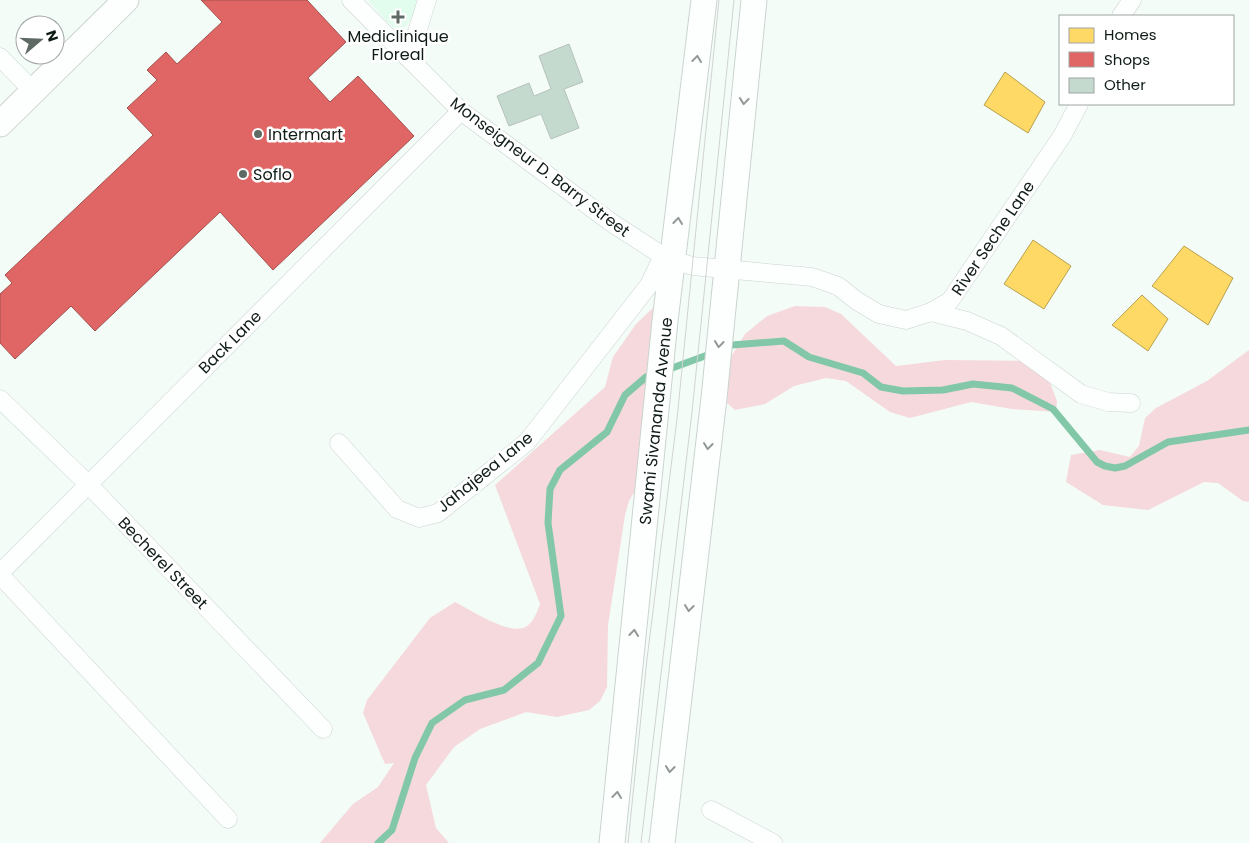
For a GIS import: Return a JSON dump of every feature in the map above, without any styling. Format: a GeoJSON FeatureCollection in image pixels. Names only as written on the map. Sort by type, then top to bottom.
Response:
{"type":"FeatureCollection","features":[{"type":"Feature","properties":{"kind":"street"},"geometry":{"type":"LineString","coordinates":[[0,124],[126,0]]}},
{"type":"Feature","properties":{"kind":"street","name":"Monseigneur D. Barry Street"},"geometry":{"type":"LineString","coordinates":[[352,0],[462,111],[612,223],[668,258]]}},
{"type":"Feature","properties":{"kind":"street"},"geometry":{"type":"LineString","coordinates":[[407,57],[418,32],[427,0]]}},
{"type":"Feature","properties":{"kind":"street","name":"Swami Sivananda Avenue"},"geometry":{"type":"LineString","coordinates":[[612,843],[656,426],[668,258],[704,0]]}},
{"type":"Feature","properties":{"kind":"street"},"geometry":{"type":"LineString","coordinates":[[662,843],[714,398],[754,0]]}},
{"type":"Feature","properties":{"kind":"street"},"geometry":{"type":"LineString","coordinates":[[1122,15],[1132,0]]}},
{"type":"Feature","properties":{"kind":"street"},"geometry":{"type":"LineString","coordinates":[[0,57],[34,92]]}},
{"type":"Feature","properties":{"kind":"street","name":"River Seche Lane"},"geometry":{"type":"LineString","coordinates":[[668,258],[692,266],[812,277],[838,286],[857,301],[879,314],[906,320],[931,312],[950,301],[1062,136],[1078,105]]}},
{"type":"Feature","properties":{"kind":"street","name":"Back Lane"},"geometry":{"type":"LineString","coordinates":[[0,574],[462,111]]}},
{"type":"Feature","properties":{"kind":"street","name":"Jahajeea Lane"},"geometry":{"type":"LineString","coordinates":[[339,444],[397,509],[419,518],[438,513],[527,442],[668,258]]}},
{"type":"Feature","properties":{"kind":"street"},"geometry":{"type":"LineString","coordinates":[[931,312],[967,321],[1001,336],[1081,394],[1108,402],[1131,403]]}},
{"type":"Feature","properties":{"kind":"street","name":"Becherel Street"},"geometry":{"type":"LineString","coordinates":[[0,399],[88,484],[323,729]]}},
{"type":"Feature","properties":{"kind":"street"},"geometry":{"type":"LineString","coordinates":[[0,574],[228,818]]}},
{"type":"Feature","properties":{"kind":"street"},"geometry":{"type":"LineString","coordinates":[[711,810],[773,843]]}},
{"type":"Feature","properties":{"kind":"shaded area","name":"Mediclinique Floreal"},"geometry":{"type":"Polygon","coordinates":[[[368,0],[419,0],[415,14],[410,21],[404,27],[395,28],[387,22],[368,0]]]}},
{"type":"Feature","properties":{"kind":"shaded area"},"geometry":{"type":"Polygon","coordinates":[[[655,306],[639,484],[629,501],[625,515],[608,625],[607,687],[600,701],[589,710],[557,717],[526,712],[480,729],[454,747],[426,785],[436,828],[449,843],[320,843],[353,804],[378,787],[394,763],[385,764],[363,713],[367,700],[430,618],[455,602],[488,620],[516,629],[523,628],[534,618],[540,604],[495,485],[605,387],[613,357],[636,324],[655,306]]]}},
{"type":"Feature","properties":{"kind":"shaded area"},"geometry":{"type":"Polygon","coordinates":[[[795,306],[825,307],[841,314],[896,366],[945,360],[1029,361],[1046,372],[1057,401],[1056,412],[1012,409],[971,402],[910,418],[890,412],[846,381],[826,378],[794,386],[765,404],[735,410],[727,403],[729,360],[745,334],[767,316],[795,306]]]}},
{"type":"Feature","properties":{"kind":"shaded area"},"geometry":{"type":"Polygon","coordinates":[[[1249,350],[1249,502],[1243,501],[1218,483],[1204,482],[1148,510],[1103,505],[1066,482],[1071,455],[1100,450],[1130,457],[1139,446],[1145,418],[1156,408],[1207,381],[1249,350]]]}},
{"type":"Feature","properties":{"kind":"building: Homes"},"geometry":{"type":"Polygon","coordinates":[[[1005,72],[1045,102],[1028,133],[984,105],[1005,72]]]}},
{"type":"Feature","properties":{"kind":"building: Homes"},"geometry":{"type":"Polygon","coordinates":[[[1033,240],[1071,266],[1044,309],[1004,284],[1033,240]]]}},
{"type":"Feature","properties":{"kind":"building: Homes"},"geometry":{"type":"Polygon","coordinates":[[[1184,246],[1233,278],[1208,325],[1152,286],[1184,246]]]}},
{"type":"Feature","properties":{"kind":"building: Homes"},"geometry":{"type":"Polygon","coordinates":[[[1142,295],[1168,319],[1148,351],[1112,325],[1142,295]]]}},
{"type":"Feature","properties":{"kind":"building: Shops","name":"Soflo"},"geometry":{"type":"Polygon","coordinates":[[[201,0],[307,0],[346,42],[308,78],[330,102],[358,76],[414,136],[273,270],[220,212],[95,331],[71,306],[15,359],[0,343],[0,294],[12,283],[5,275],[153,135],[127,108],[157,80],[147,70],[166,52],[177,64],[222,22],[201,0]]]}},
{"type":"Feature","properties":{"kind":"building: Other"},"geometry":{"type":"Polygon","coordinates":[[[569,44],[583,82],[564,89],[579,128],[551,139],[541,114],[509,126],[497,96],[529,83],[534,96],[551,89],[539,56],[569,44]]]}},
{"type":"Feature","properties":{"kind":"waterway"},"geometry":{"type":"LineString","coordinates":[[723,349],[732,345],[784,341],[809,357],[863,373],[881,387],[903,391],[943,390],[973,384],[1012,388],[1053,409],[1097,462],[1115,468],[1125,466],[1168,442],[1249,430]]}},
{"type":"Feature","properties":{"kind":"waterway"},"geometry":{"type":"LineString","coordinates":[[664,371],[713,353]]}},
{"type":"Feature","properties":{"kind":"waterway"},"geometry":{"type":"LineString","coordinates":[[378,843],[392,830],[415,758],[432,723],[465,700],[504,690],[538,663],[561,616],[548,523],[550,489],[560,470],[607,432],[625,395],[646,377],[654,374]]}},
{"type":"Feature","properties":{"kind":"tram line"},"geometry":{"type":"LineString","coordinates":[[628,843],[647,659],[677,419],[719,0]]}},
{"type":"Feature","properties":{"kind":"tram line"},"geometry":{"type":"LineString","coordinates":[[641,843],[692,412],[734,0]]}},
{"type":"Feature","properties":{"kind":"place","name":"Mediclinique Floreal"},"geometry":{"type":"Point","coordinates":[398,17]}},
{"type":"Feature","properties":{"kind":"place","name":"Intermart"},"geometry":{"type":"Point","coordinates":[258,134]}},
{"type":"Feature","properties":{"kind":"place","name":"Soflo"},"geometry":{"type":"Point","coordinates":[243,174]}}]}
